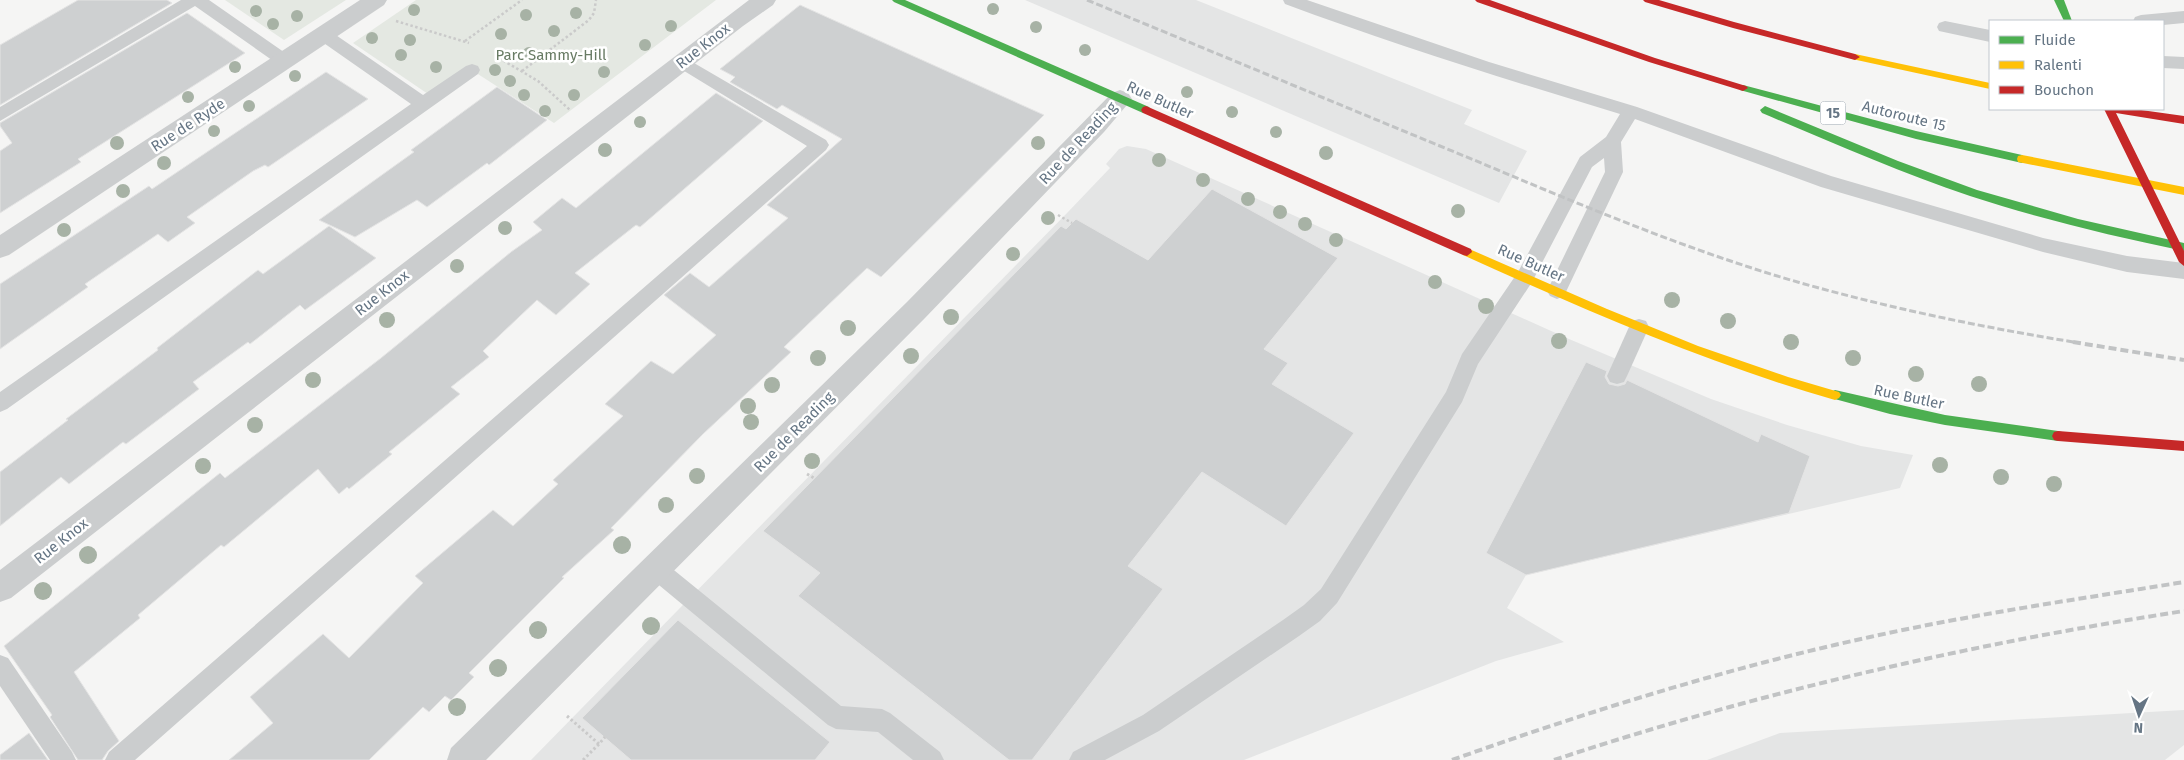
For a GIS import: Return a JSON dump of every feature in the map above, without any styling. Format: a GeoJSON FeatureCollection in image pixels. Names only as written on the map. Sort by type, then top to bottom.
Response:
{"type":"FeatureCollection","features":[{"type":"Feature","properties":{"kind":"main road","name":"Rue Butler"},"geometry":{"type":"LineString","coordinates":[[897,0],[1558,292],[1707,354],[1832,395],[1895,410],[2013,431],[2091,440],[2184,446]]}},
{"type":"Feature","properties":{"kind":"main road","name":"Autoroute 15"},"geometry":{"type":"LineString","coordinates":[[1480,0],[1615,49],[1788,101],[1894,129],[2053,165],[2184,191]]}},
{"type":"Feature","properties":{"kind":"main road"},"geometry":{"type":"LineString","coordinates":[[1648,0],[1877,61],[1989,86]]}},
{"type":"Feature","properties":{"kind":"main road"},"geometry":{"type":"LineString","coordinates":[[2060,0],[2071,20]]}},
{"type":"Feature","properties":{"kind":"main road"},"geometry":{"type":"LineString","coordinates":[[1615,49],[1733,97]]}},
{"type":"Feature","properties":{"kind":"main road"},"geometry":{"type":"LineString","coordinates":[[1751,104],[1942,181],[2002,201],[2074,222],[2184,247]]}},
{"type":"Feature","properties":{"kind":"main road"},"geometry":{"type":"LineString","coordinates":[[2110,110],[2184,262]]}},
{"type":"Feature","properties":{"kind":"main road"},"geometry":{"type":"LineString","coordinates":[[2117,110],[2184,120]]}},
{"type":"Feature","properties":{"kind":"street","name":"Rue de Ryde"},"geometry":{"type":"LineString","coordinates":[[0,248],[376,0]]}},
{"type":"Feature","properties":{"kind":"street","name":"Rue Knox"},"geometry":{"type":"LineString","coordinates":[[0,588],[765,0]]}},
{"type":"Feature","properties":{"kind":"street","name":"Rue de Reading"},"geometry":{"type":"LineString","coordinates":[[464,760],[916,310],[1096,126],[1120,99]]}},
{"type":"Feature","properties":{"kind":"lane"},"geometry":{"type":"LineString","coordinates":[[0,114],[193,0]]}},
{"type":"Feature","properties":{"kind":"lane"},"geometry":{"type":"LineString","coordinates":[[198,0],[285,61]]}},
{"type":"Feature","properties":{"kind":"lane"},"geometry":{"type":"LineString","coordinates":[[1291,0],[1484,66],[1631,111],[1827,182],[2000,233],[2090,256],[2184,271]]}},
{"type":"Feature","properties":{"kind":"lane"},"geometry":{"type":"LineString","coordinates":[[2152,20],[2184,17]]}},
{"type":"Feature","properties":{"kind":"lane"},"geometry":{"type":"LineString","coordinates":[[1945,27],[1989,36]]}},
{"type":"Feature","properties":{"kind":"lane"},"geometry":{"type":"LineString","coordinates":[[324,35],[423,104]]}},
{"type":"Feature","properties":{"kind":"lane"},"geometry":{"type":"LineString","coordinates":[[117,760],[820,145],[682,62]]}},
{"type":"Feature","properties":{"kind":"lane"},"geometry":{"type":"LineString","coordinates":[[2164,62],[2184,63]]}},
{"type":"Feature","properties":{"kind":"lane"},"geometry":{"type":"LineString","coordinates":[[0,402],[472,70]]}},
{"type":"Feature","properties":{"kind":"lane"},"geometry":{"type":"LineString","coordinates":[[1081,760],[1151,724],[1312,613],[1329,596],[1455,396],[1469,360],[1524,277],[1586,162],[1612,142],[1631,111]]}},
{"type":"Feature","properties":{"kind":"lane"},"geometry":{"type":"LineString","coordinates":[[1558,292],[1614,172],[1612,142]]}},
{"type":"Feature","properties":{"kind":"lane"},"geometry":{"type":"LineString","coordinates":[[1617,376],[1639,327]]}},
{"type":"Feature","properties":{"kind":"lane"},"geometry":{"type":"LineString","coordinates":[[656,569],[836,717],[882,721],[932,760]]}},
{"type":"Feature","properties":{"kind":"lane"},"geometry":{"type":"LineString","coordinates":[[0,666],[64,760]]}},
{"type":"Feature","properties":{"kind":"path"},"geometry":{"type":"LineString","coordinates":[[464,41],[522,0]]}},
{"type":"Feature","properties":{"kind":"path"},"geometry":{"type":"LineString","coordinates":[[522,71],[589,20],[594,13],[596,0]]}},
{"type":"Feature","properties":{"kind":"path"},"geometry":{"type":"LineString","coordinates":[[496,12],[501,14]]}},
{"type":"Feature","properties":{"kind":"path"},"geometry":{"type":"LineString","coordinates":[[556,45],[561,48]]}},
{"type":"Feature","properties":{"kind":"path"},"geometry":{"type":"LineString","coordinates":[[1058,215],[1072,223]]}},
{"type":"Feature","properties":{"kind":"path"},"geometry":{"type":"LineString","coordinates":[[807,474],[814,478]]}},
{"type":"Feature","properties":{"kind":"path"},"geometry":{"type":"LineString","coordinates":[[567,716],[599,744]]}},
{"type":"Feature","properties":{"kind":"path"},"geometry":{"type":"LineString","coordinates":[[583,760],[605,737]]}},
{"type":"Feature","properties":{"kind":"shaded area"},"geometry":{"type":"Polygon","coordinates":[[[1025,0],[1196,0],[1472,110],[1464,124],[1527,151],[1499,203],[1025,0]]]}},
{"type":"Feature","properties":{"kind":"shaded area"},"geometry":{"type":"Polygon","coordinates":[[[1127,146],[1146,149],[1569,339],[1711,399],[1787,425],[1861,446],[1913,455],[1900,488],[1526,575],[1507,608],[1564,642],[1496,661],[1244,760],[531,760],[1068,212],[1110,168],[1106,164],[1119,149],[1127,146]]]}},
{"type":"Feature","properties":{"kind":"shaded area"},"geometry":{"type":"Polygon","coordinates":[[[2184,710],[2184,745],[2165,760],[1707,760],[1780,733],[2184,710]]]}},
{"type":"Feature","properties":{"kind":"green space"},"geometry":{"type":"Polygon","coordinates":[[[225,0],[346,0],[284,40],[225,0]]]}},
{"type":"Feature","properties":{"kind":"green space","name":"Parc Sammy-Hill"},"geometry":{"type":"Polygon","coordinates":[[[416,0],[716,0],[554,123],[467,67],[428,94],[353,43],[416,0]]]}},
{"type":"Feature","properties":{"kind":"building"},"geometry":{"type":"Polygon","coordinates":[[[78,0],[167,0],[172,3],[0,105],[0,45],[78,0]]]}},
{"type":"Feature","properties":{"kind":"building"},"geometry":{"type":"Polygon","coordinates":[[[800,5],[1044,115],[881,277],[867,268],[784,347],[791,352],[703,434],[611,528],[614,530],[562,577],[564,578],[469,673],[474,677],[451,700],[445,696],[429,712],[423,707],[369,760],[229,760],[273,723],[250,697],[323,634],[349,658],[423,583],[415,576],[493,510],[513,526],[558,484],[553,480],[623,416],[605,404],[651,361],[673,374],[716,335],[664,295],[690,273],[709,287],[788,218],[767,205],[842,139],[782,105],[777,109],[730,82],[735,77],[720,69],[800,5]]]}},
{"type":"Feature","properties":{"kind":"building"},"geometry":{"type":"Polygon","coordinates":[[[187,13],[245,53],[78,159],[81,162],[0,213],[0,151],[12,143],[0,126],[0,123],[187,13]]]}},
{"type":"Feature","properties":{"kind":"building"},"geometry":{"type":"Polygon","coordinates":[[[326,72],[368,99],[268,167],[265,165],[253,171],[187,217],[195,223],[168,242],[158,234],[85,284],[88,287],[0,349],[0,284],[149,186],[152,189],[326,72]]]}},
{"type":"Feature","properties":{"kind":"building"},"geometry":{"type":"Polygon","coordinates":[[[497,87],[547,120],[489,165],[487,163],[427,207],[417,200],[355,237],[319,220],[414,152],[411,150],[497,87]]]}},
{"type":"Feature","properties":{"kind":"building"},"geometry":{"type":"Polygon","coordinates":[[[716,93],[763,121],[640,227],[636,225],[575,273],[590,284],[556,315],[537,300],[483,351],[489,357],[451,387],[460,394],[389,452],[392,454],[349,489],[347,487],[339,494],[318,469],[224,547],[221,545],[138,615],[140,618],[74,672],[119,741],[108,751],[102,760],[78,760],[50,717],[52,715],[4,646],[220,473],[225,478],[381,358],[511,252],[542,230],[533,222],[562,198],[576,208],[716,93]]]}},
{"type":"Feature","properties":{"kind":"building"},"geometry":{"type":"Polygon","coordinates":[[[1212,189],[1338,258],[1264,349],[1288,363],[1272,384],[1354,433],[1286,526],[1202,472],[1128,566],[1163,589],[1032,760],[1009,760],[798,596],[820,573],[763,531],[1061,226],[1066,229],[1076,219],[1148,260],[1212,189]]]}},
{"type":"Feature","properties":{"kind":"building"},"geometry":{"type":"Polygon","coordinates":[[[329,226],[376,258],[305,310],[300,305],[250,344],[248,342],[193,382],[199,389],[126,444],[123,442],[69,484],[61,477],[0,526],[0,472],[258,270],[263,274],[329,226]]]}},
{"type":"Feature","properties":{"kind":"building"},"geometry":{"type":"Polygon","coordinates":[[[1586,362],[1607,371],[1605,377],[1609,384],[1618,386],[1625,384],[1627,380],[1758,442],[1761,434],[1810,456],[1789,513],[1526,575],[1486,553],[1586,362]]]}},
{"type":"Feature","properties":{"kind":"building"},"geometry":{"type":"Polygon","coordinates":[[[678,620],[830,742],[815,760],[631,760],[582,718],[678,620]]]}},
{"type":"Feature","properties":{"kind":"building"},"geometry":{"type":"Polygon","coordinates":[[[29,733],[48,760],[0,760],[0,755],[29,733]]]}},
{"type":"Feature","properties":{"kind":"railway"},"geometry":{"type":"LineString","coordinates":[[1087,0],[1595,210],[1718,257],[1801,283],[1870,301],[1975,324],[2080,343]]}},
{"type":"Feature","properties":{"kind":"railway"},"geometry":{"type":"LineString","coordinates":[[2073,342],[2184,360]]}},
{"type":"Feature","properties":{"kind":"railway"},"geometry":{"type":"LineString","coordinates":[[1452,760],[1555,724],[1659,692],[1817,649],[1948,621],[2184,582]]}},
{"type":"Feature","properties":{"kind":"railway"},"geometry":{"type":"LineString","coordinates":[[1554,760],[1631,735],[1866,672],[2025,639],[2184,611]]}},
{"type":"Feature","properties":{"kind":"traffic: fast"},"geometry":{"type":"LineString","coordinates":[[897,0],[1146,110]]}},
{"type":"Feature","properties":{"kind":"traffic: fast"},"geometry":{"type":"LineString","coordinates":[[2059,0],[2068,20]]}},
{"type":"Feature","properties":{"kind":"traffic: fast"},"geometry":{"type":"LineString","coordinates":[[1743,88],[1916,135],[2022,159]]}},
{"type":"Feature","properties":{"kind":"traffic: fast"},"geometry":{"type":"LineString","coordinates":[[1765,110],[1895,164],[1974,193],[2078,223],[2184,247]]}},
{"type":"Feature","properties":{"kind":"traffic: fast"},"geometry":{"type":"LineString","coordinates":[[1835,395],[1945,420],[2058,436]]}},
{"type":"Feature","properties":{"kind":"traffic: slow"},"geometry":{"type":"LineString","coordinates":[[1855,57],[1989,86]]}},
{"type":"Feature","properties":{"kind":"traffic: slow"},"geometry":{"type":"LineString","coordinates":[[2022,159],[2184,191]]}},
{"type":"Feature","properties":{"kind":"traffic: slow"},"geometry":{"type":"LineString","coordinates":[[1467,252],[1603,312],[1694,349],[1788,382],[1835,395]]}},
{"type":"Feature","properties":{"kind":"traffic: jam"},"geometry":{"type":"LineString","coordinates":[[1480,0],[1652,60],[1743,88]]}},
{"type":"Feature","properties":{"kind":"traffic: jam"},"geometry":{"type":"LineString","coordinates":[[1648,0],[1733,25],[1855,57]]}},
{"type":"Feature","properties":{"kind":"traffic: jam"},"geometry":{"type":"LineString","coordinates":[[1146,110],[1467,252]]}},
{"type":"Feature","properties":{"kind":"traffic: jam"},"geometry":{"type":"LineString","coordinates":[[2109,110],[2184,262]]}},
{"type":"Feature","properties":{"kind":"traffic: jam"},"geometry":{"type":"LineString","coordinates":[[2119,110],[2184,120]]}},
{"type":"Feature","properties":{"kind":"traffic: jam"},"geometry":{"type":"LineString","coordinates":[[2058,436],[2184,446]]}}]}
